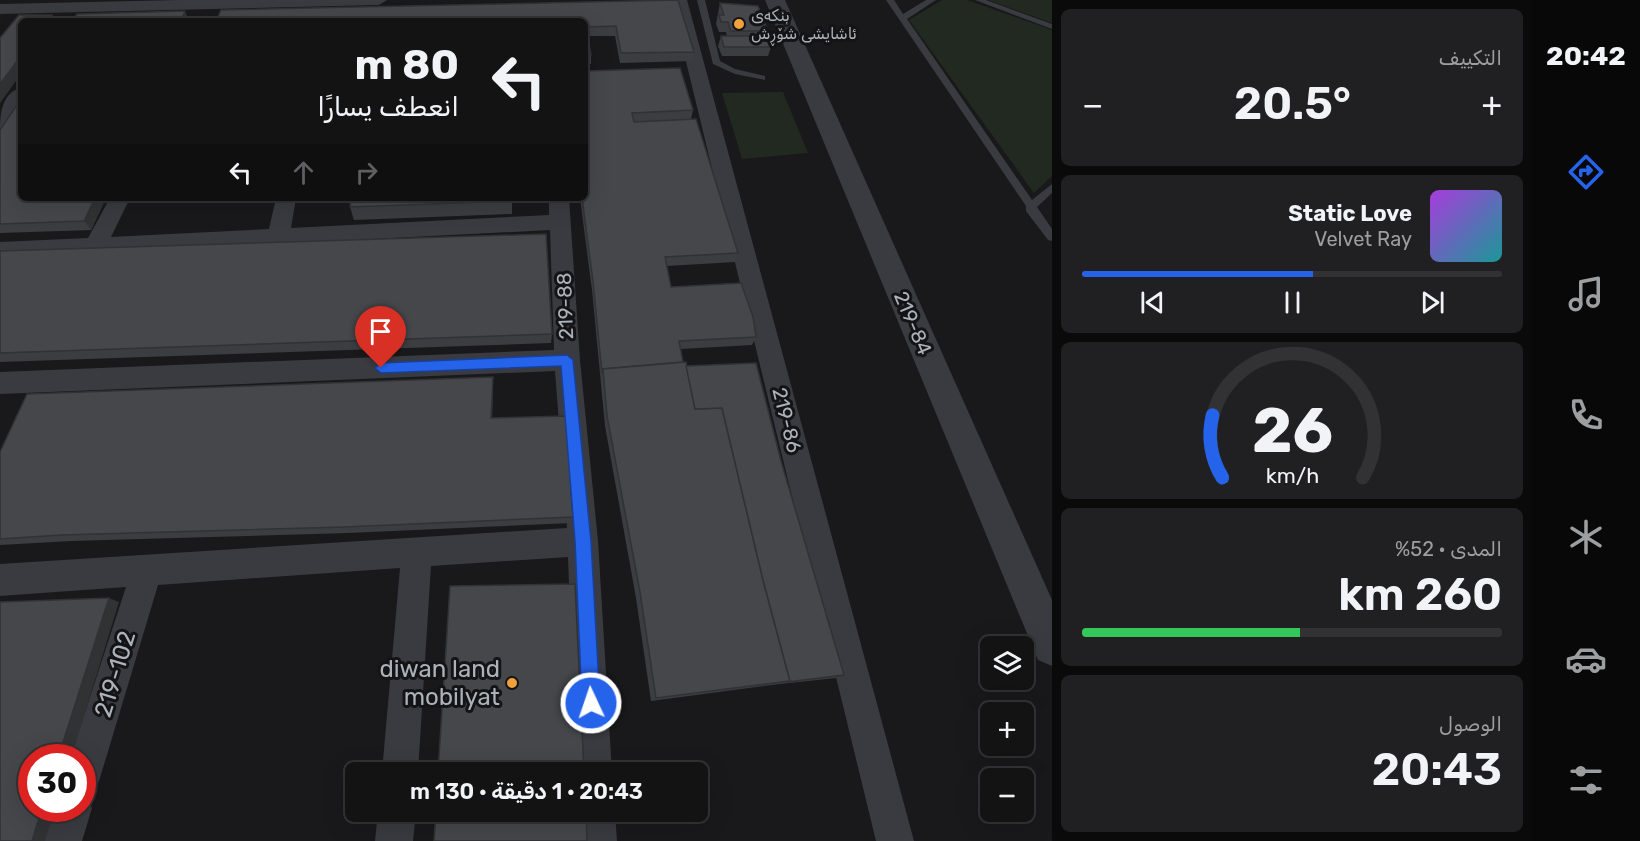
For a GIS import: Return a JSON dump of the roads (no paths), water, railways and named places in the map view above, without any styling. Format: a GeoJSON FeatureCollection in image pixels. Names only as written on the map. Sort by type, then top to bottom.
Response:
{"type":"FeatureCollection","features":[{"type":"Feature","properties":{"kind":"street"},"geometry":{"type":"LineString","coordinates":[[0,3],[3,0]]}},
{"type":"Feature","properties":{"kind":"street"},"geometry":{"type":"LineString","coordinates":[[0,9],[379,0]]}},
{"type":"Feature","properties":{"kind":"street","name":"219-86"},"geometry":{"type":"LineString","coordinates":[[679,0],[687,71],[894,841]]}},
{"type":"Feature","properties":{"kind":"street","name":"219-84"},"geometry":{"type":"LineString","coordinates":[[775,0],[1052,646]]}},
{"type":"Feature","properties":{"kind":"street"},"geometry":{"type":"LineString","coordinates":[[208,18],[215,4]]}},
{"type":"Feature","properties":{"kind":"street"},"geometry":{"type":"LineString","coordinates":[[75,18],[83,7]]}},
{"type":"Feature","properties":{"kind":"street"},"geometry":{"type":"LineString","coordinates":[[0,122],[18,97]]}},
{"type":"Feature","properties":{"kind":"street"},"geometry":{"type":"LineString","coordinates":[[96,244],[118,201]]}},
{"type":"Feature","properties":{"kind":"street"},"geometry":{"type":"LineString","coordinates":[[278,236],[285,201]]}},
{"type":"Feature","properties":{"kind":"street"},"geometry":{"type":"LineString","coordinates":[[0,250],[278,236],[560,210]]}},
{"type":"Feature","properties":{"kind":"street","name":"219-88"},"geometry":{"type":"LineString","coordinates":[[560,210],[567,360],[583,541],[594,762]]}},
{"type":"Feature","properties":{"kind":"street"},"geometry":{"type":"LineString","coordinates":[[3,389],[567,360]]}},
{"type":"Feature","properties":{"kind":"street"},"geometry":{"type":"LineString","coordinates":[[0,580],[583,541]]}},
{"type":"Feature","properties":{"kind":"street"},"geometry":{"type":"LineString","coordinates":[[401,762],[417,552]]}},
{"type":"Feature","properties":{"kind":"street","name":"219-102"},"geometry":{"type":"LineString","coordinates":[[93,744],[147,570]]}},
{"type":"Feature","properties":{"kind":"street"},"geometry":{"type":"LineString","coordinates":[[63,841],[69,822]]}},
{"type":"Feature","properties":{"kind":"street"},"geometry":{"type":"LineString","coordinates":[[394,841],[396,822]]}},
{"type":"Feature","properties":{"kind":"street"},"geometry":{"type":"LineString","coordinates":[[597,822],[598,841]]}},
{"type":"Feature","properties":{"kind":"lane"},"geometry":{"type":"LineString","coordinates":[[701,0],[716,63],[736,73],[762,78]]}},
{"type":"Feature","properties":{"kind":"lane"},"geometry":{"type":"LineString","coordinates":[[890,0],[1052,237]]}},
{"type":"Feature","properties":{"kind":"lane"},"geometry":{"type":"LineString","coordinates":[[902,18],[932,0]]}},
{"type":"Feature","properties":{"kind":"lane"},"geometry":{"type":"LineString","coordinates":[[979,0],[1052,27]]}},
{"type":"Feature","properties":{"kind":"lane"},"geometry":{"type":"LineString","coordinates":[[1030,207],[1052,187]]}},
{"type":"Feature","properties":{"kind":"place","name":"بنکەی ئاشایشی شۆڕش"},"geometry":{"type":"Point","coordinates":[739,24]}},
{"type":"Feature","properties":{"kind":"place","name":"diwan land mobilyat"},"geometry":{"type":"Point","coordinates":[512,683]}}]}
